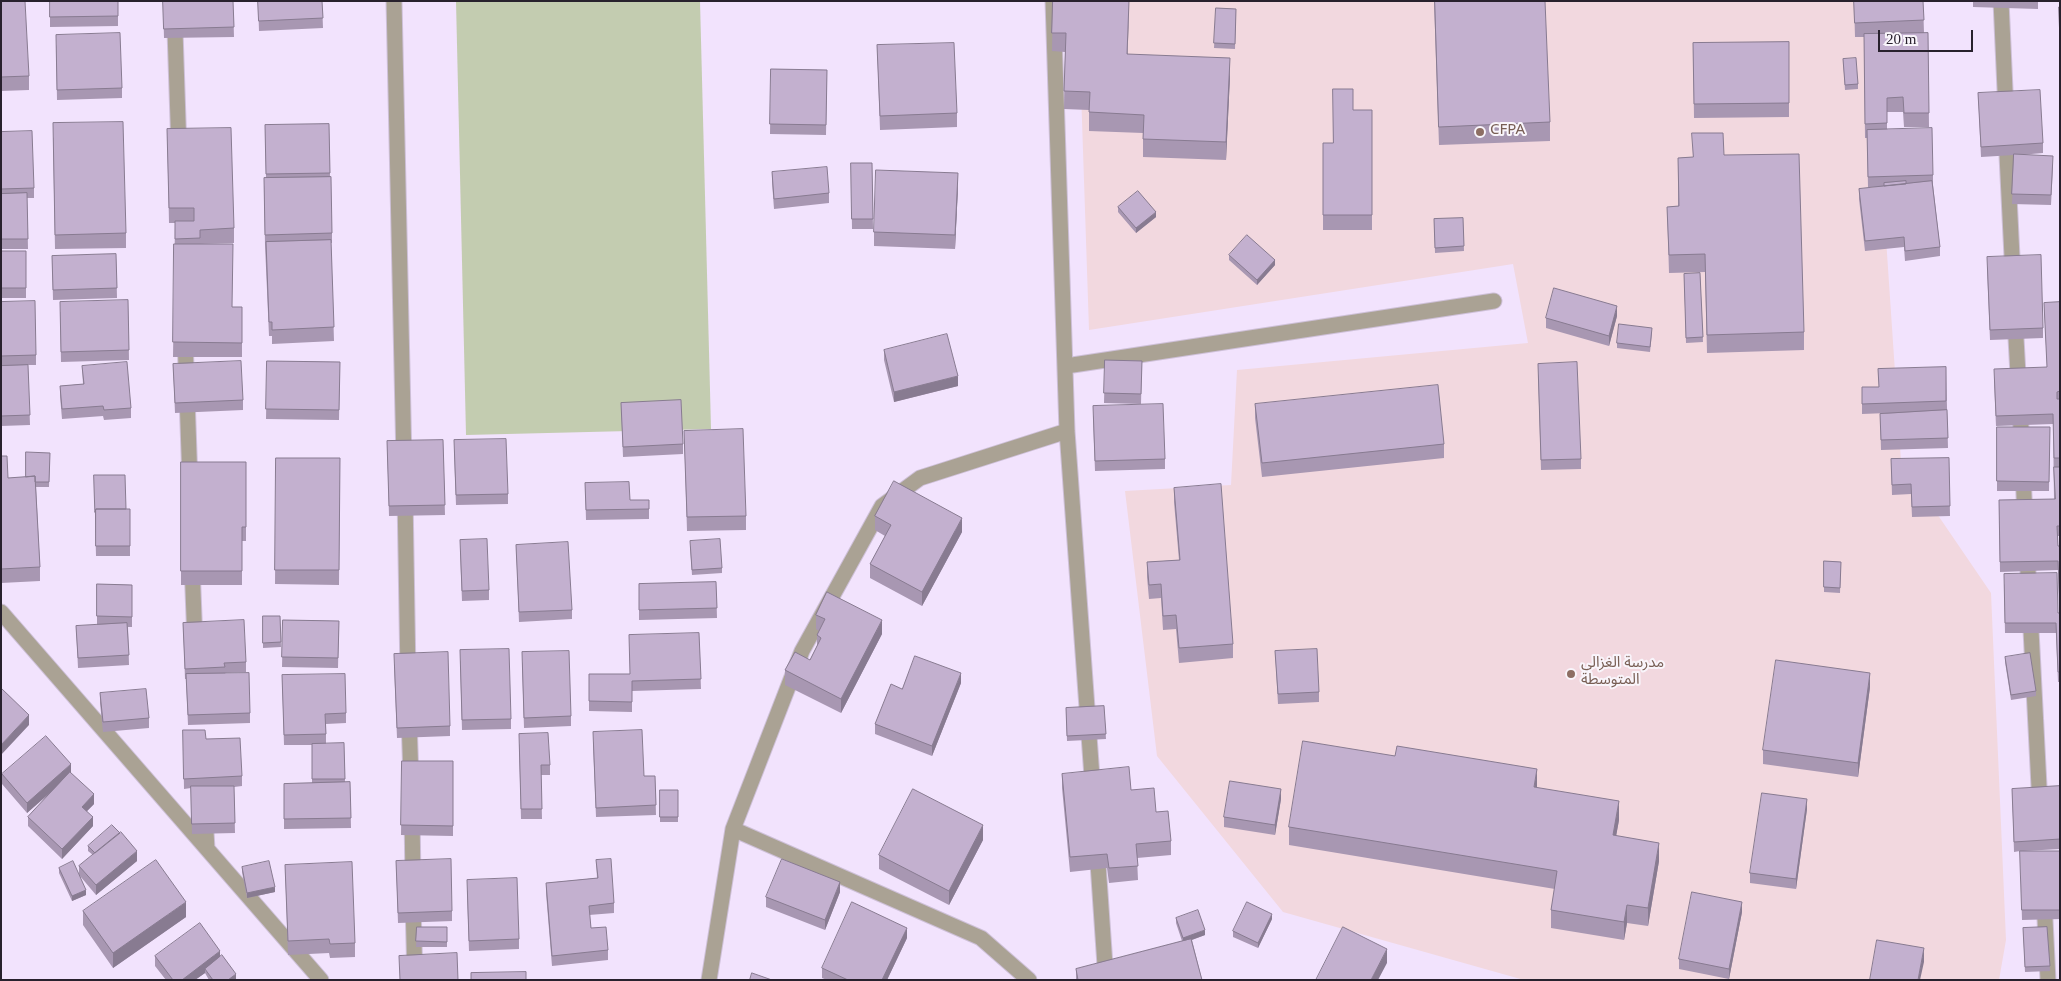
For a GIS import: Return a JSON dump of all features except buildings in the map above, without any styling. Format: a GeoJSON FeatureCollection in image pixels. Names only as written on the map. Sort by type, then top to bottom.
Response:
{"type":"FeatureCollection","features":[{"type":"Feature","properties":{"kind":"street"},"geometry":{"type":"LineString","coordinates":[[174,1],[179,160]]}},
{"type":"Feature","properties":{"kind":"street"},"geometry":{"type":"LineString","coordinates":[[394,1],[415,980]]}},
{"type":"Feature","properties":{"kind":"street"},"geometry":{"type":"LineString","coordinates":[[1053,1],[1067,431],[1094,810]]}},
{"type":"Feature","properties":{"kind":"street"},"geometry":{"type":"LineString","coordinates":[[2001,1],[2040,821]]}},
{"type":"Feature","properties":{"kind":"street"},"geometry":{"type":"LineString","coordinates":[[1066,366],[1494,301]]}},
{"type":"Feature","properties":{"kind":"street"},"geometry":{"type":"LineString","coordinates":[[184,319],[190,497]]}},
{"type":"Feature","properties":{"kind":"street"},"geometry":{"type":"LineString","coordinates":[[709,980],[733,828],[802,650],[882,506],[920,478],[1067,431]]}},
{"type":"Feature","properties":{"kind":"street"},"geometry":{"type":"LineString","coordinates":[[192,547],[195,656]]}},
{"type":"Feature","properties":{"kind":"street"},"geometry":{"type":"LineString","coordinates":[[1,612],[321,980]]}},
{"type":"Feature","properties":{"kind":"street"},"geometry":{"type":"LineString","coordinates":[[204,801],[207,849]]}},
{"type":"Feature","properties":{"kind":"street"},"geometry":{"type":"LineString","coordinates":[[733,828],[981,938],[1029,980]]}},
{"type":"Feature","properties":{"kind":"street"},"geometry":{"type":"LineString","coordinates":[[1096,830],[1106,980]]}},
{"type":"Feature","properties":{"kind":"street"},"geometry":{"type":"LineString","coordinates":[[2044,880],[2048,980]]}},
{"type":"Feature","properties":{"kind":"shaded area","name":"مدرسة الغزالي المتوسطة"},"geometry":{"type":"Polygon","coordinates":[[[1078,1],[1870,1],[1901,461],[1991,593],[2006,940],[1999,980],[1524,980],[1283,912],[1157,756],[1125,491],[1231,485],[1237,370],[1528,343],[1513,264],[1089,330],[1078,1]]]}},
{"type":"Feature","properties":{"kind":"green space"},"geometry":{"type":"Polygon","coordinates":[[[456,1],[700,1],[711,429],[466,435],[456,1]]]}},
{"type":"Feature","properties":{"kind":"place","name":"CFPA"},"geometry":{"type":"Point","coordinates":[1480,132]}},
{"type":"Feature","properties":{"kind":"place","name":"مدرسة الغزالي المتوسطة"},"geometry":{"type":"Point","coordinates":[1571,674]}}]}
